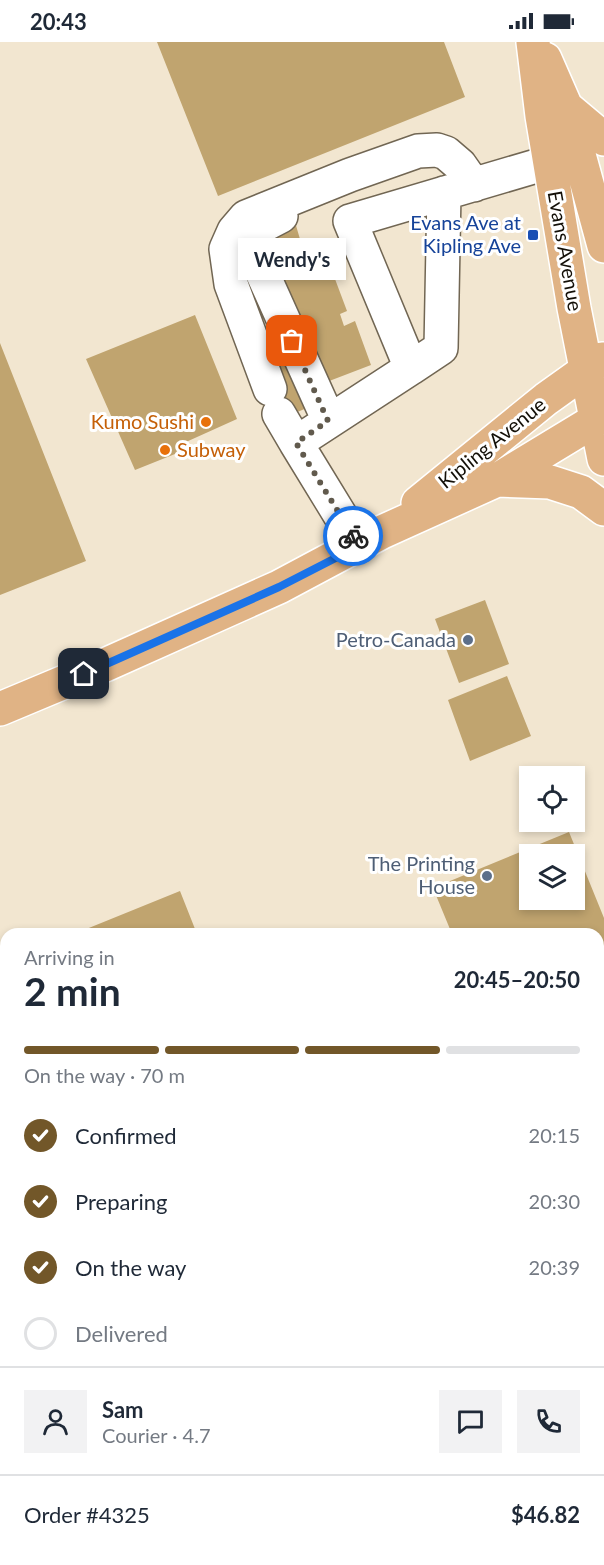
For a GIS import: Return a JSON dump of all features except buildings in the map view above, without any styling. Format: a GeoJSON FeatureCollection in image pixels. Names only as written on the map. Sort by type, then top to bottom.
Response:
{"type":"FeatureCollection","features":[{"type":"Feature","properties":{"kind":"main road","name":"Evans Avenue"},"geometry":{"type":"LineString","coordinates":[[535,42],[566,107],[604,246]]}},
{"type":"Feature","properties":{"kind":"main road","name":"Evans Avenue"},"geometry":{"type":"LineString","coordinates":[[535,42],[542,116],[550,162],[595,364],[604,459]]}},
{"type":"Feature","properties":{"kind":"main road"},"geometry":{"type":"LineString","coordinates":[[566,107],[604,140]]}},
{"type":"Feature","properties":{"kind":"main road","name":"Kipling Avenue"},"geometry":{"type":"LineString","coordinates":[[370,539],[546,399],[595,364]]}},
{"type":"Feature","properties":{"kind":"main road","name":"Kipling Avenue"},"geometry":{"type":"LineString","coordinates":[[0,709],[279,587],[370,539],[497,480],[600,418]]}},
{"type":"Feature","properties":{"kind":"main road"},"geometry":{"type":"LineString","coordinates":[[497,480],[550,482],[581,492],[604,510]]}},
{"type":"Feature","properties":{"kind":"lane"},"geometry":{"type":"LineString","coordinates":[[296,443],[441,348],[460,165],[446,153],[437,150],[418,151],[350,175],[246,217],[234,231],[226,249],[231,284],[274,402],[296,443],[370,539]]}},
{"type":"Feature","properties":{"kind":"lane"},"geometry":{"type":"LineString","coordinates":[[350,221],[550,162]]}},
{"type":"Feature","properties":{"kind":"lane"},"geometry":{"type":"LineString","coordinates":[[328,421],[256,261],[252,243],[258,228],[278,217],[308,207],[326,205],[340,210],[350,221],[411,368]]}},
{"type":"Feature","properties":{"kind":"way so far"},"geometry":{"type":"LineString","coordinates":[[292,341],[328,421],[296,443],[353,536]]}},
{"type":"Feature","properties":{"kind":"place","name":"Evans Ave at Kipling Ave"},"geometry":{"type":"Point","coordinates":[533,235]}},
{"type":"Feature","properties":{"kind":"place","name":"Wendy's"},"geometry":{"type":"Point","coordinates":[292,341]}},
{"type":"Feature","properties":{"kind":"place","name":"Kumo Sushi"},"geometry":{"type":"Point","coordinates":[206,422]}},
{"type":"Feature","properties":{"kind":"place","name":"Subway"},"geometry":{"type":"Point","coordinates":[165,450]}},
{"type":"Feature","properties":{"kind":"place","name":"Petro-Canada"},"geometry":{"type":"Point","coordinates":[468,640]}},
{"type":"Feature","properties":{"kind":"place","name":"The Printing House"},"geometry":{"type":"Point","coordinates":[487,876]}},
{"type":"Feature","properties":{"kind":"route"},"geometry":{"type":"LineString","coordinates":[[84,674],[279,587],[359,546],[353,536]]}}]}
